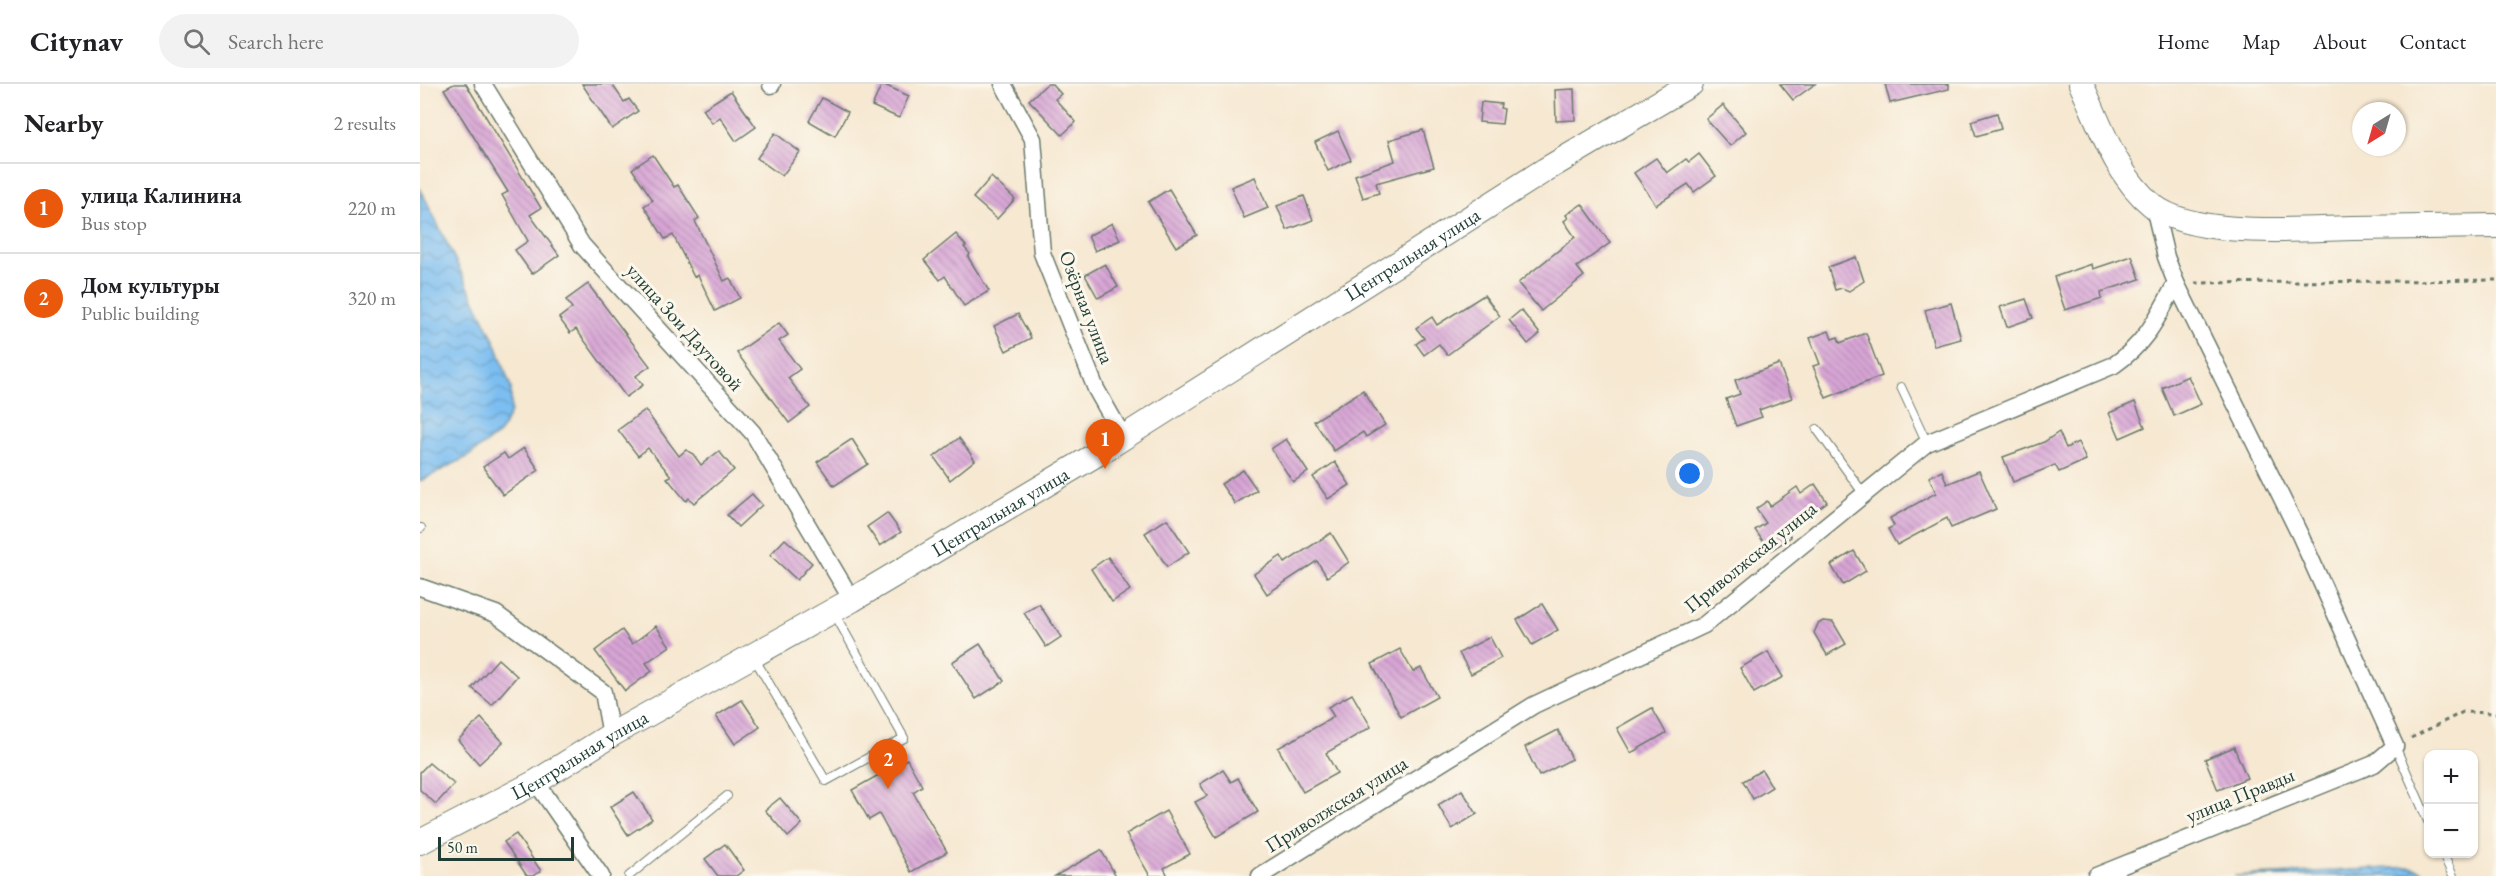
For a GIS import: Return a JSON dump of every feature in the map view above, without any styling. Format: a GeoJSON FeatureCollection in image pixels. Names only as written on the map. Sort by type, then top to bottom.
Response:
{"type":"FeatureCollection","features":[{"type":"Feature","properties":{"kind":"street","name":"улица Зои Даутовой"},"geometry":{"type":"LineString","coordinates":[[483,84],[582,245],[753,433],[843,606]]}},
{"type":"Feature","properties":{"kind":"street","name":"Озёрная улица"},"geometry":{"type":"LineString","coordinates":[[1003,84],[1033,139],[1042,253],[1096,389],[1123,437]]}},
{"type":"Feature","properties":{"kind":"street","name":"Центральная улица"},"geometry":{"type":"LineString","coordinates":[[420,842],[536,782],[611,735],[843,606],[1123,437],[1545,170],[1691,84]]}},
{"type":"Feature","properties":{"kind":"street"},"geometry":{"type":"LineString","coordinates":[[2080,84],[2117,161],[2140,195],[2154,207],[2177,217],[2209,226],[2259,230],[2496,226]]}},
{"type":"Feature","properties":{"kind":"street"},"geometry":{"type":"LineString","coordinates":[[2154,207],[2166,257],[2176,283],[2300,536],[2395,746]]}},
{"type":"Feature","properties":{"kind":"street","name":"Приволжская улица"},"geometry":{"type":"LineString","coordinates":[[1260,876],[1534,705],[1704,625],[1927,443],[2114,365],[2134,351],[2148,334],[2176,283]]}},
{"type":"Feature","properties":{"kind":"street"},"geometry":{"type":"LineString","coordinates":[[420,587],[496,614],[603,692],[611,735]]}},
{"type":"Feature","properties":{"kind":"street","name":"улица Правды"},"geometry":{"type":"LineString","coordinates":[[2096,876],[2374,764],[2395,746]]}},
{"type":"Feature","properties":{"kind":"street"},"geometry":{"type":"LineString","coordinates":[[536,782],[601,876]]}},
{"type":"Feature","properties":{"kind":"lane"},"geometry":{"type":"LineString","coordinates":[[1901,387],[1927,443]]}},
{"type":"Feature","properties":{"kind":"lane"},"geometry":{"type":"LineString","coordinates":[[1817,429],[1863,494]]}},
{"type":"Feature","properties":{"kind":"lane"},"geometry":{"type":"LineString","coordinates":[[753,656],[826,781],[875,754],[903,738],[843,606]]}},
{"type":"Feature","properties":{"kind":"lane"},"geometry":{"type":"LineString","coordinates":[[2395,746],[2424,812]]}},
{"type":"Feature","properties":{"kind":"lane"},"geometry":{"type":"LineString","coordinates":[[628,876],[727,796]]}},
{"type":"Feature","properties":{"kind":"lane"},"geometry":{"type":"LineString","coordinates":[[2445,858],[2453,876]]}},
{"type":"Feature","properties":{"kind":"path"},"geometry":{"type":"LineString","coordinates":[[2176,283],[2496,280]]}},
{"type":"Feature","properties":{"kind":"path"},"geometry":{"type":"LineString","coordinates":[[2395,746],[2463,712],[2496,713]]}},
{"type":"Feature","properties":{"kind":"water"},"geometry":{"type":"Polygon","coordinates":[[[420,188],[496,344],[511,388],[511,412],[499,434],[467,457],[420,481],[420,188]]]}},
{"type":"Feature","properties":{"kind":"water"},"geometry":{"type":"Polygon","coordinates":[[[2411,867],[2422,871],[2426,876],[2234,876],[2411,867]]]}},
{"type":"Feature","properties":{"kind":"building"},"geometry":{"type":"Polygon","coordinates":[[[454,84],[466,84],[541,208],[530,215],[559,255],[532,274],[515,250],[528,241],[502,195],[508,192],[444,89],[454,84]]]}},
{"type":"Feature","properties":{"kind":"building"},"geometry":{"type":"Polygon","coordinates":[[[582,84],[612,84],[624,102],[629,99],[638,111],[612,129],[582,84]]]}},
{"type":"Feature","properties":{"kind":"building"},"geometry":{"type":"Polygon","coordinates":[[[882,84],[909,96],[899,118],[872,106],[882,84]]]}},
{"type":"Feature","properties":{"kind":"building"},"geometry":{"type":"Polygon","coordinates":[[[1047,84],[1052,84],[1061,94],[1055,99],[1076,122],[1062,135],[1029,100],[1047,84]]]}},
{"type":"Feature","properties":{"kind":"building"},"geometry":{"type":"Polygon","coordinates":[[[1780,84],[1815,84],[1793,100],[1780,84]]]}},
{"type":"Feature","properties":{"kind":"building"},"geometry":{"type":"Polygon","coordinates":[[[1885,84],[1949,84],[1949,89],[1890,103],[1885,84]]]}},
{"type":"Feature","properties":{"kind":"building"},"geometry":{"type":"Polygon","coordinates":[[[1574,89],[1575,120],[1556,121],[1555,90],[1574,89]]]}},
{"type":"Feature","properties":{"kind":"building"},"geometry":{"type":"Polygon","coordinates":[[[731,91],[756,127],[736,141],[720,117],[712,123],[703,109],[731,91]]]}},
{"type":"Feature","properties":{"kind":"building"},"geometry":{"type":"Polygon","coordinates":[[[822,98],[848,112],[835,136],[809,121],[822,98]]]}},
{"type":"Feature","properties":{"kind":"building"},"geometry":{"type":"Polygon","coordinates":[[[1481,102],[1501,104],[1500,108],[1504,109],[1502,124],[1479,122],[1481,102]]]}},
{"type":"Feature","properties":{"kind":"building"},"geometry":{"type":"Polygon","coordinates":[[[1723,105],[1746,132],[1730,146],[1706,119],[1723,105]]]}},
{"type":"Feature","properties":{"kind":"building"},"geometry":{"type":"Polygon","coordinates":[[[1997,113],[2001,129],[1976,136],[1971,121],[1997,113]]]}},
{"type":"Feature","properties":{"kind":"building"},"geometry":{"type":"Polygon","coordinates":[[[1423,130],[1434,167],[1376,183],[1379,193],[1363,198],[1355,175],[1395,161],[1389,140],[1423,130]]]}},
{"type":"Feature","properties":{"kind":"building"},"geometry":{"type":"Polygon","coordinates":[[[1338,131],[1351,160],[1328,171],[1315,142],[1338,131]]]}},
{"type":"Feature","properties":{"kind":"building"},"geometry":{"type":"Polygon","coordinates":[[[775,133],[800,152],[782,176],[757,158],[775,133]]]}},
{"type":"Feature","properties":{"kind":"building"},"geometry":{"type":"Polygon","coordinates":[[[1699,154],[1716,176],[1694,192],[1688,184],[1656,205],[1634,173],[1656,158],[1667,173],[1686,159],[1689,162],[1699,154]]]}},
{"type":"Feature","properties":{"kind":"building"},"geometry":{"type":"Polygon","coordinates":[[[653,155],[674,187],[678,185],[699,218],[695,221],[724,281],[730,278],[740,298],[715,311],[698,275],[694,277],[673,235],[665,239],[644,206],[653,200],[632,169],[653,155]]]}},
{"type":"Feature","properties":{"kind":"building"},"geometry":{"type":"Polygon","coordinates":[[[991,177],[1015,199],[997,219],[973,198],[991,177]]]}},
{"type":"Feature","properties":{"kind":"building"},"geometry":{"type":"Polygon","coordinates":[[[1255,177],[1268,208],[1244,218],[1231,187],[1255,177]]]}},
{"type":"Feature","properties":{"kind":"building"},"geometry":{"type":"Polygon","coordinates":[[[1169,189],[1197,235],[1176,247],[1148,202],[1169,189]]]}},
{"type":"Feature","properties":{"kind":"building"},"geometry":{"type":"Polygon","coordinates":[[[1304,196],[1313,220],[1287,230],[1277,206],[1304,196]]]}},
{"type":"Feature","properties":{"kind":"building"},"geometry":{"type":"Polygon","coordinates":[[[1582,204],[1610,243],[1577,267],[1584,276],[1541,311],[1518,283],[1575,237],[1564,221],[1568,218],[1566,215],[1582,204]]]}},
{"type":"Feature","properties":{"kind":"building"},"geometry":{"type":"Polygon","coordinates":[[[1112,223],[1120,240],[1095,251],[1088,236],[1112,223]]]}},
{"type":"Feature","properties":{"kind":"building"},"geometry":{"type":"Polygon","coordinates":[[[956,234],[966,246],[964,247],[970,254],[968,257],[989,291],[964,306],[945,276],[940,280],[924,260],[956,234]]]}},
{"type":"Feature","properties":{"kind":"building"},"geometry":{"type":"Polygon","coordinates":[[[2132,256],[2140,279],[2101,292],[2102,298],[2065,310],[2054,277],[2092,264],[2093,269],[2132,256]]]}},
{"type":"Feature","properties":{"kind":"building"},"geometry":{"type":"Polygon","coordinates":[[[1856,257],[1864,281],[1849,291],[1842,288],[1835,290],[1828,267],[1856,257]]]}},
{"type":"Feature","properties":{"kind":"building"},"geometry":{"type":"Polygon","coordinates":[[[1105,264],[1118,287],[1098,298],[1085,275],[1105,264]]]}},
{"type":"Feature","properties":{"kind":"building"},"geometry":{"type":"Polygon","coordinates":[[[588,284],[650,366],[636,376],[643,385],[626,397],[576,329],[570,333],[559,318],[572,308],[566,300],[588,284]]]}},
{"type":"Feature","properties":{"kind":"building"},"geometry":{"type":"Polygon","coordinates":[[[1484,295],[1500,316],[1447,355],[1439,344],[1424,355],[1416,344],[1424,338],[1416,328],[1432,317],[1437,325],[1484,295]]]}},
{"type":"Feature","properties":{"kind":"building"},"geometry":{"type":"Polygon","coordinates":[[[2026,299],[2033,318],[2007,327],[2000,307],[2026,299]]]}},
{"type":"Feature","properties":{"kind":"building"},"geometry":{"type":"Polygon","coordinates":[[[1951,303],[1961,339],[1934,346],[1925,310],[1951,303]]]}},
{"type":"Feature","properties":{"kind":"building"},"geometry":{"type":"Polygon","coordinates":[[[1521,310],[1540,334],[1528,344],[1509,320],[1521,310]]]}},
{"type":"Feature","properties":{"kind":"building"},"geometry":{"type":"Polygon","coordinates":[[[1018,314],[1031,338],[1006,351],[994,326],[1018,314]]]}},
{"type":"Feature","properties":{"kind":"building"},"geometry":{"type":"Polygon","coordinates":[[[779,323],[788,335],[779,341],[800,369],[788,378],[810,407],[789,423],[737,353],[779,323]]]}},
{"type":"Feature","properties":{"kind":"building"},"geometry":{"type":"Polygon","coordinates":[[[1829,331],[1832,339],[1838,337],[1840,343],[1866,333],[1882,376],[1826,398],[1813,366],[1820,364],[1810,338],[1829,331]]]}},
{"type":"Feature","properties":{"kind":"building"},"geometry":{"type":"Polygon","coordinates":[[[1779,364],[1792,398],[1759,410],[1762,417],[1736,426],[1726,399],[1740,394],[1735,380],[1779,364]]]}},
{"type":"Feature","properties":{"kind":"building"},"geometry":{"type":"Polygon","coordinates":[[[2188,376],[2201,404],[2174,416],[2162,388],[2188,376]]]}},
{"type":"Feature","properties":{"kind":"building"},"geometry":{"type":"Polygon","coordinates":[[[1363,390],[1385,425],[1366,437],[1363,432],[1334,451],[1314,421],[1363,390]]]}},
{"type":"Feature","properties":{"kind":"building"},"geometry":{"type":"Polygon","coordinates":[[[2135,402],[2145,427],[2120,438],[2109,413],[2135,402]]]}},
{"type":"Feature","properties":{"kind":"building"},"geometry":{"type":"Polygon","coordinates":[[[645,410],[679,456],[686,450],[693,454],[701,465],[719,451],[734,470],[694,503],[689,498],[686,501],[667,478],[671,476],[648,448],[638,456],[618,430],[645,410]]]}},
{"type":"Feature","properties":{"kind":"building"},"geometry":{"type":"Polygon","coordinates":[[[2059,432],[2066,448],[2078,442],[2086,460],[2059,472],[2055,465],[2013,482],[2003,457],[2044,442],[2059,432]]]}},
{"type":"Feature","properties":{"kind":"building"},"geometry":{"type":"Polygon","coordinates":[[[959,438],[975,460],[950,480],[934,457],[959,438]]]}},
{"type":"Feature","properties":{"kind":"building"},"geometry":{"type":"Polygon","coordinates":[[[852,439],[868,464],[834,486],[817,462],[852,439]]]}},
{"type":"Feature","properties":{"kind":"building"},"geometry":{"type":"Polygon","coordinates":[[[1286,439],[1308,472],[1293,482],[1271,449],[1286,439]]]}},
{"type":"Feature","properties":{"kind":"building"},"geometry":{"type":"Polygon","coordinates":[[[524,448],[539,470],[503,495],[483,467],[504,453],[508,459],[524,448]]]}},
{"type":"Feature","properties":{"kind":"building"},"geometry":{"type":"Polygon","coordinates":[[[1335,462],[1350,485],[1328,499],[1313,477],[1335,462]]]}},
{"type":"Feature","properties":{"kind":"building"},"geometry":{"type":"Polygon","coordinates":[[[1243,470],[1257,490],[1235,504],[1221,484],[1243,470]]]}},
{"type":"Feature","properties":{"kind":"building"},"geometry":{"type":"Polygon","coordinates":[[[1942,471],[1947,484],[1979,471],[1996,509],[1951,528],[1947,518],[1897,545],[1888,529],[1894,526],[1890,518],[1936,493],[1929,477],[1942,471]]]}},
{"type":"Feature","properties":{"kind":"building"},"geometry":{"type":"Polygon","coordinates":[[[1815,484],[1827,502],[1787,530],[1791,537],[1770,551],[1755,530],[1766,523],[1756,509],[1767,501],[1770,506],[1797,487],[1801,494],[1815,484]]]}},
{"type":"Feature","properties":{"kind":"building"},"geometry":{"type":"Polygon","coordinates":[[[752,494],[762,505],[738,527],[727,515],[752,494]]]}},
{"type":"Feature","properties":{"kind":"building"},"geometry":{"type":"Polygon","coordinates":[[[887,513],[901,532],[880,546],[867,527],[887,513]]]}},
{"type":"Feature","properties":{"kind":"building"},"geometry":{"type":"Polygon","coordinates":[[[1167,519],[1189,552],[1167,567],[1145,533],[1167,519]]]}},
{"type":"Feature","properties":{"kind":"building"},"geometry":{"type":"Polygon","coordinates":[[[1331,533],[1349,562],[1327,577],[1317,561],[1267,594],[1254,574],[1281,556],[1285,563],[1331,533]]]}},
{"type":"Feature","properties":{"kind":"building"},"geometry":{"type":"Polygon","coordinates":[[[785,539],[812,563],[797,580],[770,555],[785,539]]]}},
{"type":"Feature","properties":{"kind":"building"},"geometry":{"type":"Polygon","coordinates":[[[1854,551],[1866,571],[1843,585],[1831,565],[1854,551]]]}},
{"type":"Feature","properties":{"kind":"building"},"geometry":{"type":"Polygon","coordinates":[[[1108,557],[1130,590],[1112,602],[1091,569],[1108,557]]]}},
{"type":"Feature","properties":{"kind":"building"},"geometry":{"type":"Polygon","coordinates":[[[1039,604],[1061,637],[1046,647],[1024,613],[1039,604]]]}},
{"type":"Feature","properties":{"kind":"building"},"geometry":{"type":"Polygon","coordinates":[[[1542,604],[1558,630],[1532,645],[1517,620],[1542,604]]]}},
{"type":"Feature","properties":{"kind":"building"},"geometry":{"type":"Polygon","coordinates":[[[1823,621],[1833,622],[1846,644],[1827,655],[1814,633],[1818,624],[1823,621]]]}},
{"type":"Feature","properties":{"kind":"building"},"geometry":{"type":"Polygon","coordinates":[[[656,626],[670,646],[646,663],[652,671],[625,691],[595,651],[622,630],[632,644],[656,626]]]}},
{"type":"Feature","properties":{"kind":"building"},"geometry":{"type":"Polygon","coordinates":[[[1490,637],[1501,658],[1471,674],[1459,653],[1490,637]]]}},
{"type":"Feature","properties":{"kind":"building"},"geometry":{"type":"Polygon","coordinates":[[[980,644],[1004,681],[976,699],[952,662],[980,644]]]}},
{"type":"Feature","properties":{"kind":"building"},"geometry":{"type":"Polygon","coordinates":[[[1400,649],[1413,672],[1421,668],[1437,697],[1401,717],[1372,664],[1400,649]]]}},
{"type":"Feature","properties":{"kind":"building"},"geometry":{"type":"Polygon","coordinates":[[[1768,652],[1783,677],[1754,693],[1740,668],[1768,652]]]}},
{"type":"Feature","properties":{"kind":"building"},"geometry":{"type":"Polygon","coordinates":[[[498,659],[517,676],[492,705],[472,688],[498,659]]]}},
{"type":"Feature","properties":{"kind":"building"},"geometry":{"type":"Polygon","coordinates":[[[1352,694],[1371,727],[1326,753],[1337,773],[1303,792],[1278,748],[1334,717],[1328,707],[1352,694]]]}},
{"type":"Feature","properties":{"kind":"building"},"geometry":{"type":"Polygon","coordinates":[[[742,700],[760,727],[735,744],[716,716],[742,700]]]}},
{"type":"Feature","properties":{"kind":"building"},"geometry":{"type":"Polygon","coordinates":[[[1652,708],[1666,733],[1631,753],[1617,728],[1652,708]]]}},
{"type":"Feature","properties":{"kind":"building"},"geometry":{"type":"Polygon","coordinates":[[[481,718],[503,742],[479,764],[458,740],[481,718]]]}},
{"type":"Feature","properties":{"kind":"building"},"geometry":{"type":"Polygon","coordinates":[[[1558,730],[1572,759],[1539,776],[1525,747],[1558,730]]]}},
{"type":"Feature","properties":{"kind":"building"},"geometry":{"type":"Polygon","coordinates":[[[2234,747],[2247,778],[2218,790],[2205,759],[2234,747]]]}},
{"type":"Feature","properties":{"kind":"building"},"geometry":{"type":"Polygon","coordinates":[[[907,759],[922,786],[913,792],[947,852],[911,872],[879,814],[869,820],[852,790],[907,759]]]}},
{"type":"Feature","properties":{"kind":"building"},"geometry":{"type":"Polygon","coordinates":[[[429,763],[454,784],[436,804],[420,790],[420,772],[429,763]]]}},
{"type":"Feature","properties":{"kind":"building"},"geometry":{"type":"Polygon","coordinates":[[[1223,770],[1231,782],[1238,778],[1258,812],[1216,837],[1195,802],[1207,796],[1200,784],[1223,770]]]}},
{"type":"Feature","properties":{"kind":"building"},"geometry":{"type":"Polygon","coordinates":[[[1762,770],[1772,787],[1753,799],[1743,781],[1762,770]]]}},
{"type":"Feature","properties":{"kind":"building"},"geometry":{"type":"Polygon","coordinates":[[[1462,790],[1477,814],[1452,829],[1438,805],[1462,790]]]}},
{"type":"Feature","properties":{"kind":"building"},"geometry":{"type":"Polygon","coordinates":[[[634,792],[652,819],[628,835],[610,807],[634,792]]]}},
{"type":"Feature","properties":{"kind":"building"},"geometry":{"type":"Polygon","coordinates":[[[780,798],[802,824],[788,837],[765,810],[780,798]]]}},
{"type":"Feature","properties":{"kind":"building"},"geometry":{"type":"Polygon","coordinates":[[[1166,811],[1190,854],[1164,868],[1168,876],[1150,876],[1126,834],[1166,811]]]}},
{"type":"Feature","properties":{"kind":"building"},"geometry":{"type":"Polygon","coordinates":[[[516,834],[541,871],[533,876],[527,876],[504,842],[516,834]]]}},
{"type":"Feature","properties":{"kind":"building"},"geometry":{"type":"Polygon","coordinates":[[[725,844],[744,870],[736,876],[718,876],[705,859],[725,844]]]}},
{"type":"Feature","properties":{"kind":"building"},"geometry":{"type":"Polygon","coordinates":[[[1101,850],[1116,876],[1055,876],[1101,850]]]}},
{"type":"Feature","properties":{"kind":"place","name":"улица Калинина"},"geometry":{"type":"Point","coordinates":[1105,469]}},
{"type":"Feature","properties":{"kind":"place","name":"Дом культуры"},"geometry":{"type":"Point","coordinates":[888,789]}}]}
